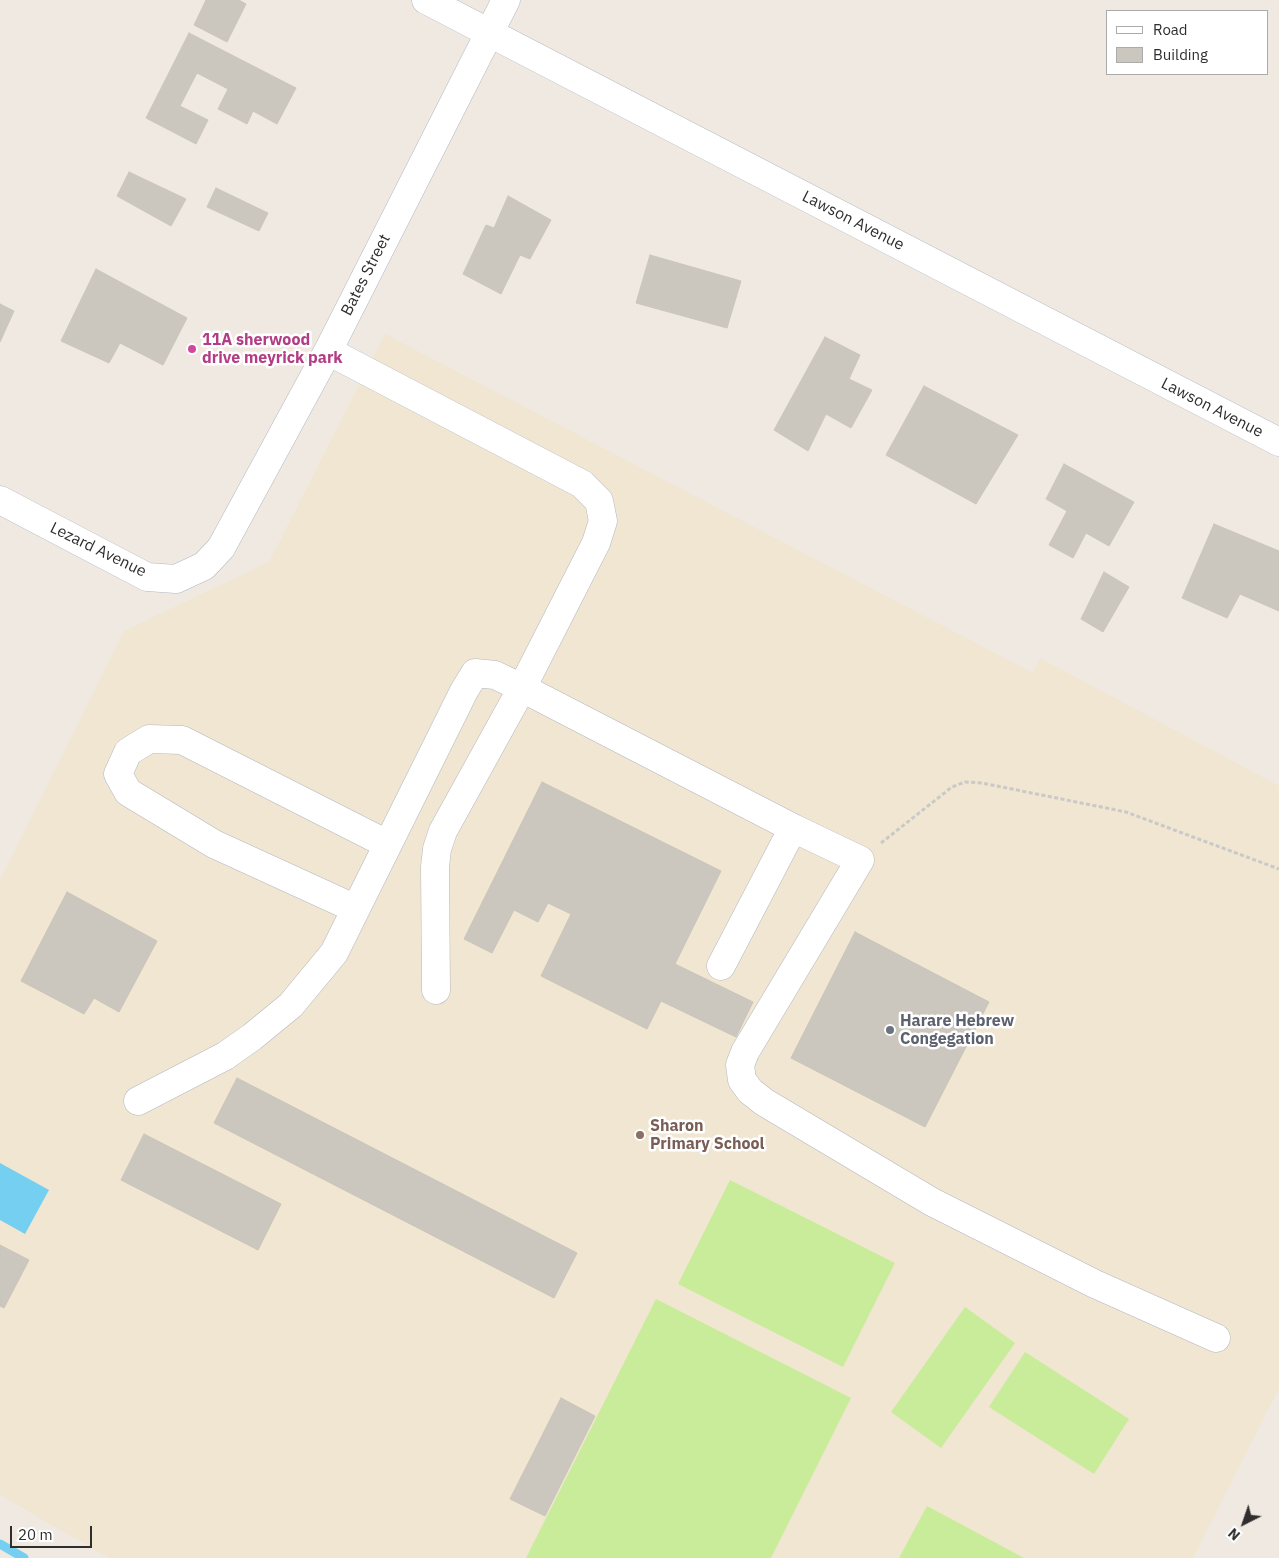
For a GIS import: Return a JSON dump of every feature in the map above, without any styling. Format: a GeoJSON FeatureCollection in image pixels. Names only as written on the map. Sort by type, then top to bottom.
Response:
{"type":"FeatureCollection","features":[{"type":"Feature","properties":{"kind":"street","name":"Lawson Avenue"},"geometry":{"type":"LineString","coordinates":[[426,0],[1279,442]]}},
{"type":"Feature","properties":{"kind":"street","name":"Bates Street"},"geometry":{"type":"LineString","coordinates":[[221,548],[328,351],[506,0]]}},
{"type":"Feature","properties":{"kind":"street"},"geometry":{"type":"LineString","coordinates":[[328,351],[582,484],[599,501],[603,521],[596,543],[522,688],[443,831],[437,849],[435,867],[436,990]]}},
{"type":"Feature","properties":{"kind":"street","name":"Lezard Avenue"},"geometry":{"type":"LineString","coordinates":[[0,500],[147,577],[176,579],[204,566],[221,548]]}},
{"type":"Feature","properties":{"kind":"street"},"geometry":{"type":"LineString","coordinates":[[138,1101],[225,1056],[291,1006],[334,953],[464,691],[476,673],[495,675],[793,828],[860,860],[745,1052],[740,1065],[742,1080],[750,1091],[764,1102],[932,1202],[1095,1284],[1216,1338]]}},
{"type":"Feature","properties":{"kind":"street"},"geometry":{"type":"LineString","coordinates":[[356,909],[214,844],[128,792],[118,774],[128,752],[148,739],[182,740],[388,844]]}},
{"type":"Feature","properties":{"kind":"street"},"geometry":{"type":"LineString","coordinates":[[721,966],[793,828]]}},
{"type":"Feature","properties":{"kind":"path"},"geometry":{"type":"LineString","coordinates":[[860,860],[952,787],[965,782],[982,782],[1126,812],[1279,869]]}},
{"type":"Feature","properties":{"kind":"shaded area","name":"Sharon Primary School"},"geometry":{"type":"Polygon","coordinates":[[[385,334],[1033,673],[1040,658],[1279,786],[1279,1388],[1193,1558],[109,1558],[0,1495],[0,881],[124,631],[269,562],[385,334]]]}},
{"type":"Feature","properties":{"kind":"green space"},"geometry":{"type":"Polygon","coordinates":[[[730,1180],[895,1263],[843,1367],[678,1284],[730,1180]]]}},
{"type":"Feature","properties":{"kind":"green space"},"geometry":{"type":"Polygon","coordinates":[[[656,1299],[851,1398],[771,1558],[526,1558],[656,1299]]]}},
{"type":"Feature","properties":{"kind":"green space"},"geometry":{"type":"Polygon","coordinates":[[[965,1307],[1015,1343],[941,1448],[891,1412],[965,1307]]]}},
{"type":"Feature","properties":{"kind":"green space"},"geometry":{"type":"Polygon","coordinates":[[[1025,1352],[1129,1419],[1094,1474],[989,1407],[1025,1352]]]}},
{"type":"Feature","properties":{"kind":"green space"},"geometry":{"type":"Polygon","coordinates":[[[927,1506],[1024,1558],[899,1558],[927,1506]]]}},
{"type":"Feature","properties":{"kind":"water"},"geometry":{"type":"Polygon","coordinates":[[[0,1163],[49,1190],[25,1234],[0,1220],[0,1163]]]}},
{"type":"Feature","properties":{"kind":"building"},"geometry":{"type":"Polygon","coordinates":[[[206,0],[239,0],[246,4],[227,42],[194,25],[206,0]]]}},
{"type":"Feature","properties":{"kind":"building"},"geometry":{"type":"Polygon","coordinates":[[[189,33],[296,88],[277,124],[253,111],[247,124],[218,109],[228,89],[197,73],[180,106],[208,120],[196,144],[146,118],[189,33]]]}},
{"type":"Feature","properties":{"kind":"building"},"geometry":{"type":"Polygon","coordinates":[[[129,172],[186,199],[171,226],[117,196],[129,172]]]}},
{"type":"Feature","properties":{"kind":"building"},"geometry":{"type":"Polygon","coordinates":[[[216,188],[268,213],[259,231],[207,207],[216,188]]]}},
{"type":"Feature","properties":{"kind":"building"},"geometry":{"type":"Polygon","coordinates":[[[508,196],[551,220],[530,259],[520,255],[501,294],[463,274],[486,225],[494,228],[508,196]]]}},
{"type":"Feature","properties":{"kind":"building"},"geometry":{"type":"Polygon","coordinates":[[[650,255],[741,281],[727,328],[636,303],[650,255]]]}},
{"type":"Feature","properties":{"kind":"building"},"geometry":{"type":"Polygon","coordinates":[[[96,269],[187,318],[163,365],[120,343],[109,363],[61,341],[96,269]]]}},
{"type":"Feature","properties":{"kind":"building"},"geometry":{"type":"Polygon","coordinates":[[[0,304],[14,311],[0,342],[0,304]]]}},
{"type":"Feature","properties":{"kind":"building"},"geometry":{"type":"Polygon","coordinates":[[[825,337],[860,355],[849,379],[872,390],[851,428],[826,414],[808,451],[774,430],[825,337]]]}},
{"type":"Feature","properties":{"kind":"building"},"geometry":{"type":"Polygon","coordinates":[[[924,386],[1018,435],[976,504],[886,455],[924,386]]]}},
{"type":"Feature","properties":{"kind":"building"},"geometry":{"type":"Polygon","coordinates":[[[1064,464],[1134,502],[1109,546],[1086,533],[1073,558],[1049,545],[1067,511],[1046,499],[1064,464]]]}},
{"type":"Feature","properties":{"kind":"building"},"geometry":{"type":"Polygon","coordinates":[[[1214,524],[1279,551],[1279,611],[1240,594],[1227,618],[1182,598],[1214,524]]]}},
{"type":"Feature","properties":{"kind":"building"},"geometry":{"type":"Polygon","coordinates":[[[1104,572],[1129,587],[1103,632],[1081,619],[1104,572]]]}},
{"type":"Feature","properties":{"kind":"building"},"geometry":{"type":"Polygon","coordinates":[[[542,782],[721,871],[675,964],[753,1002],[736,1037],[661,1001],[647,1029],[541,976],[571,914],[548,903],[538,922],[514,910],[492,953],[464,939],[542,782]]]}},
{"type":"Feature","properties":{"kind":"building"},"geometry":{"type":"Polygon","coordinates":[[[67,892],[157,941],[119,1012],[94,998],[84,1014],[21,981],[67,892]]]}},
{"type":"Feature","properties":{"kind":"building","name":"Harare Hebrew Congegation"},"geometry":{"type":"Polygon","coordinates":[[[855,932],[989,1002],[925,1127],[791,1058],[855,932]]]}},
{"type":"Feature","properties":{"kind":"building"},"geometry":{"type":"Polygon","coordinates":[[[237,1078],[577,1253],[554,1298],[214,1123],[237,1078]]]}},
{"type":"Feature","properties":{"kind":"building"},"geometry":{"type":"Polygon","coordinates":[[[144,1134],[281,1204],[258,1250],[121,1180],[144,1134]]]}},
{"type":"Feature","properties":{"kind":"building"},"geometry":{"type":"Polygon","coordinates":[[[0,1245],[29,1260],[4,1308],[0,1306],[0,1245]]]}},
{"type":"Feature","properties":{"kind":"building"},"geometry":{"type":"Polygon","coordinates":[[[561,1398],[595,1416],[545,1516],[510,1499],[561,1398]]]}},
{"type":"Feature","properties":{"kind":"waterway"},"geometry":{"type":"LineString","coordinates":[[0,1544],[24,1558]]}},
{"type":"Feature","properties":{"kind":"place","name":"11A sherwood drive meyrick park"},"geometry":{"type":"Point","coordinates":[192,349]}},
{"type":"Feature","properties":{"kind":"place","name":"Harare Hebrew Congegation"},"geometry":{"type":"Point","coordinates":[890,1030]}},
{"type":"Feature","properties":{"kind":"place","name":"Sharon Primary School"},"geometry":{"type":"Point","coordinates":[640,1135]}}]}
